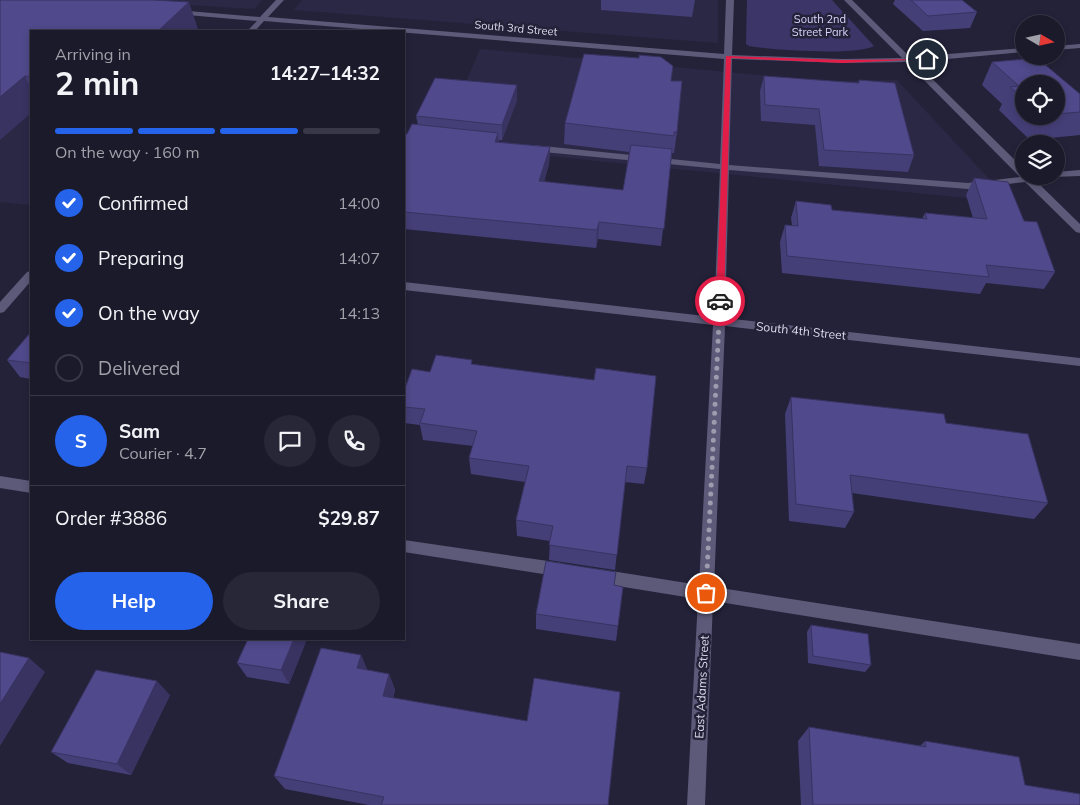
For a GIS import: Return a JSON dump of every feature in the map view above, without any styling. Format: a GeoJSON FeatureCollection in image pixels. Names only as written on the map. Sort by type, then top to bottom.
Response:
{"type":"FeatureCollection","features":[{"type":"Feature","properties":{"kind":"street"},"geometry":{"type":"LineString","coordinates":[[252,30],[280,0]]}},
{"type":"Feature","properties":{"kind":"street","name":"East Adams Street"},"geometry":{"type":"LineString","coordinates":[[696,805],[719,322],[730,0]]}},
{"type":"Feature","properties":{"kind":"street"},"geometry":{"type":"LineString","coordinates":[[848,0],[1015,165]]}},
{"type":"Feature","properties":{"kind":"street","name":"South 3rd Street"},"geometry":{"type":"LineString","coordinates":[[164,11],[728,57],[843,62],[908,60],[1015,51]]}},
{"type":"Feature","properties":{"kind":"street"},"geometry":{"type":"LineString","coordinates":[[1065,47],[1080,46]]}},
{"type":"Feature","properties":{"kind":"street"},"geometry":{"type":"LineString","coordinates":[[521,147],[725,167],[968,186],[1015,178]]}},
{"type":"Feature","properties":{"kind":"street"},"geometry":{"type":"LineString","coordinates":[[1065,174],[1080,173]]}},
{"type":"Feature","properties":{"kind":"street"},"geometry":{"type":"LineString","coordinates":[[1035,185],[1080,230]]}},
{"type":"Feature","properties":{"kind":"street"},"geometry":{"type":"LineString","coordinates":[[0,309],[30,275]]}},
{"type":"Feature","properties":{"kind":"street","name":"South 4th Street"},"geometry":{"type":"LineString","coordinates":[[405,286],[1080,362]]}},
{"type":"Feature","properties":{"kind":"street"},"geometry":{"type":"LineString","coordinates":[[0,482],[30,487]]}},
{"type":"Feature","properties":{"kind":"street"},"geometry":{"type":"LineString","coordinates":[[405,546],[1080,652]]}},
{"type":"Feature","properties":{"kind":"shaded area"},"geometry":{"type":"Polygon","coordinates":[[[108,0],[262,0],[254,9],[108,0]]]}},
{"type":"Feature","properties":{"kind":"shaded area"},"geometry":{"type":"Polygon","coordinates":[[[302,0],[718,0],[718,43],[294,10],[302,0]]]}},
{"type":"Feature","properties":{"kind":"shaded area"},"geometry":{"type":"Polygon","coordinates":[[[0,17],[192,30],[30,30],[30,205],[0,202],[0,17]]]}},
{"type":"Feature","properties":{"kind":"shaded area"},"geometry":{"type":"Polygon","coordinates":[[[480,49],[824,81],[897,80],[1003,194],[966,198],[439,145],[480,49]]]}},
{"type":"Feature","properties":{"kind":"green space","name":"South 2nd Street Park"},"geometry":{"type":"Polygon","coordinates":[[[747,0],[832,0],[874,46],[850,51],[832,51],[749,46],[746,44],[747,0]]]}},
{"type":"Feature","properties":{"kind":"building"},"geometry":{"type":"Polygon","coordinates":[[[0,0],[153,0],[189,2],[159,30],[30,30],[30,77],[25,76],[0,97],[0,0]]]}},
{"type":"Feature","properties":{"kind":"building"},"geometry":{"type":"Polygon","coordinates":[[[911,0],[962,0],[977,12],[928,16],[911,0]]]}},
{"type":"Feature","properties":{"kind":"building"},"geometry":{"type":"Polygon","coordinates":[[[584,54],[639,58],[639,55],[661,57],[673,66],[671,81],[682,81],[677,132],[674,132],[674,136],[565,123],[584,54]]]}},
{"type":"Feature","properties":{"kind":"building"},"geometry":{"type":"Polygon","coordinates":[[[1015,60],[1015,65],[1045,65],[1057,75],[1015,75],[1015,82],[992,62],[1015,60]]]}},
{"type":"Feature","properties":{"kind":"building"},"geometry":{"type":"Polygon","coordinates":[[[764,76],[859,83],[859,80],[895,83],[914,155],[824,150],[819,109],[765,105],[764,76]]]}},
{"type":"Feature","properties":{"kind":"building"},"geometry":{"type":"Polygon","coordinates":[[[435,78],[517,85],[502,125],[416,116],[435,78]]]}},
{"type":"Feature","properties":{"kind":"building"},"geometry":{"type":"Polygon","coordinates":[[[1065,81],[1080,94],[1080,112],[1065,113],[1065,81]]]}},
{"type":"Feature","properties":{"kind":"building"},"geometry":{"type":"Polygon","coordinates":[[[412,124],[498,133],[495,142],[550,147],[539,181],[623,190],[631,145],[672,149],[664,229],[599,222],[597,230],[405,212],[405,134],[407,134],[412,124]]]}},
{"type":"Feature","properties":{"kind":"building"},"geometry":{"type":"Polygon","coordinates":[[[974,178],[1008,182],[1024,221],[1037,222],[1055,272],[986,265],[989,277],[787,256],[785,225],[798,226],[796,201],[831,205],[832,210],[927,219],[925,213],[987,219],[974,178]]]}},
{"type":"Feature","properties":{"kind":"building"},"geometry":{"type":"Polygon","coordinates":[[[30,333],[30,363],[7,360],[30,333]]]}},
{"type":"Feature","properties":{"kind":"building"},"geometry":{"type":"Polygon","coordinates":[[[436,355],[472,360],[471,364],[594,380],[596,368],[656,376],[647,468],[627,466],[617,555],[549,545],[553,526],[516,520],[529,466],[469,458],[477,431],[420,423],[425,409],[405,407],[405,388],[412,369],[430,372],[436,355]]]}},
{"type":"Feature","properties":{"kind":"building"},"geometry":{"type":"Polygon","coordinates":[[[791,397],[944,414],[946,423],[1028,434],[1048,503],[850,475],[854,512],[796,504],[791,397]]]}},
{"type":"Feature","properties":{"kind":"building"},"geometry":{"type":"Polygon","coordinates":[[[546,561],[616,572],[614,585],[623,587],[618,626],[536,614],[546,561]]]}},
{"type":"Feature","properties":{"kind":"building"},"geometry":{"type":"Polygon","coordinates":[[[811,625],[868,634],[871,665],[813,656],[811,625]]]}},
{"type":"Feature","properties":{"kind":"building"},"geometry":{"type":"Polygon","coordinates":[[[248,640],[294,640],[281,670],[237,663],[248,640]]]}},
{"type":"Feature","properties":{"kind":"building"},"geometry":{"type":"Polygon","coordinates":[[[321,648],[361,655],[357,668],[389,674],[383,696],[527,721],[534,678],[620,692],[608,805],[381,805],[384,797],[274,776],[321,648]]]}},
{"type":"Feature","properties":{"kind":"building"},"geometry":{"type":"Polygon","coordinates":[[[0,652],[29,658],[0,704],[0,652]]]}},
{"type":"Feature","properties":{"kind":"building"},"geometry":{"type":"Polygon","coordinates":[[[96,670],[157,681],[117,764],[51,752],[96,670]]]}},
{"type":"Feature","properties":{"kind":"building"},"geometry":{"type":"Polygon","coordinates":[[[809,727],[926,747],[925,741],[1019,757],[1025,785],[1080,794],[1080,805],[813,805],[809,727]]]}},
{"type":"Feature","properties":{"kind":"way so far"},"geometry":{"type":"LineString","coordinates":[[706,593],[720,301]]}},
{"type":"Feature","properties":{"kind":"route"},"geometry":{"type":"LineString","coordinates":[[720,301],[728,57],[843,62],[927,59]]}}]}
